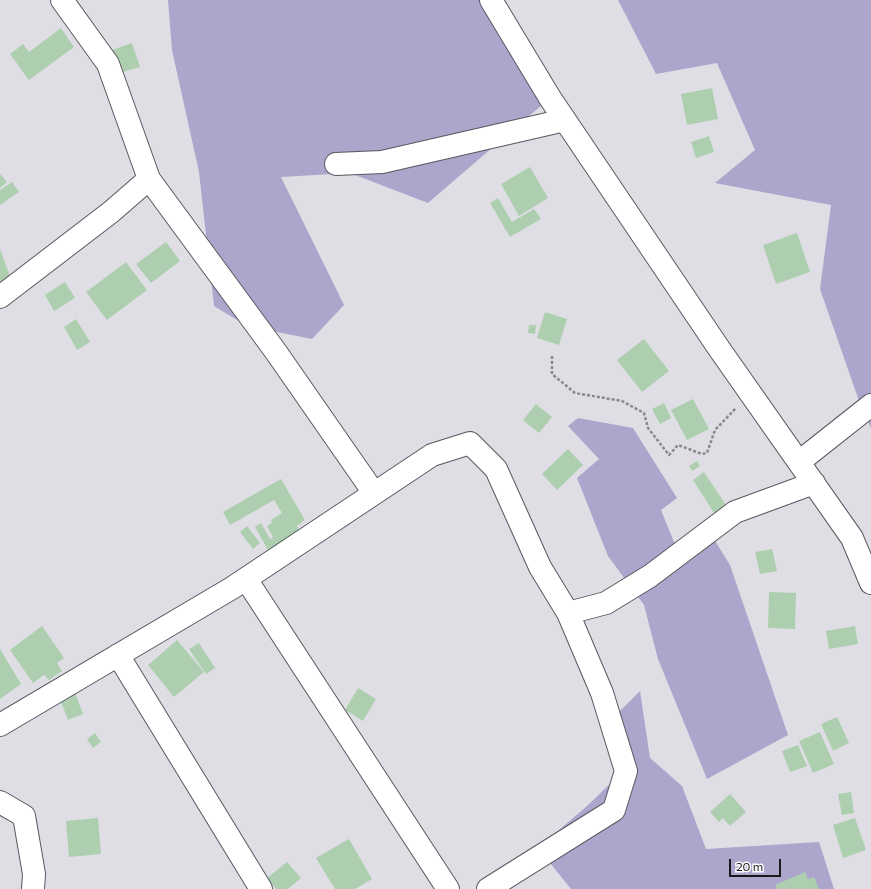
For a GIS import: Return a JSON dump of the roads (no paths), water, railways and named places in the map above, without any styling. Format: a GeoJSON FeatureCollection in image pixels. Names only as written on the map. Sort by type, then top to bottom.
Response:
{"type":"FeatureCollection","features":[{"type":"Feature","properties":{"kind":"street"},"geometry":{"type":"LineString","coordinates":[[62,0],[108,64],[148,179],[276,352],[374,493]]}},
{"type":"Feature","properties":{"kind":"street"},"geometry":{"type":"LineString","coordinates":[[491,0],[550,98],[720,350],[852,538],[871,583]]}},
{"type":"Feature","properties":{"kind":"street"},"geometry":{"type":"LineString","coordinates":[[336,164],[382,162],[565,120]]}},
{"type":"Feature","properties":{"kind":"street"},"geometry":{"type":"LineString","coordinates":[[0,297],[110,212],[148,179]]}},
{"type":"Feature","properties":{"kind":"street"},"geometry":{"type":"LineString","coordinates":[[799,462],[871,405]]}},
{"type":"Feature","properties":{"kind":"street"},"geometry":{"type":"LineString","coordinates":[[0,725],[246,579],[432,455],[470,443],[496,469],[540,567],[568,613],[602,693],[626,771],[614,810],[488,889]]}},
{"type":"Feature","properties":{"kind":"street"},"geometry":{"type":"LineString","coordinates":[[568,613],[606,603],[650,576],[735,512],[814,483]]}},
{"type":"Feature","properties":{"kind":"street"},"geometry":{"type":"LineString","coordinates":[[246,579],[448,889]]}},
{"type":"Feature","properties":{"kind":"street"},"geometry":{"type":"LineString","coordinates":[[118,655],[261,889]]}},
{"type":"Feature","properties":{"kind":"street"},"geometry":{"type":"LineString","coordinates":[[0,802],[24,816],[34,874],[33,889]]}}]}
